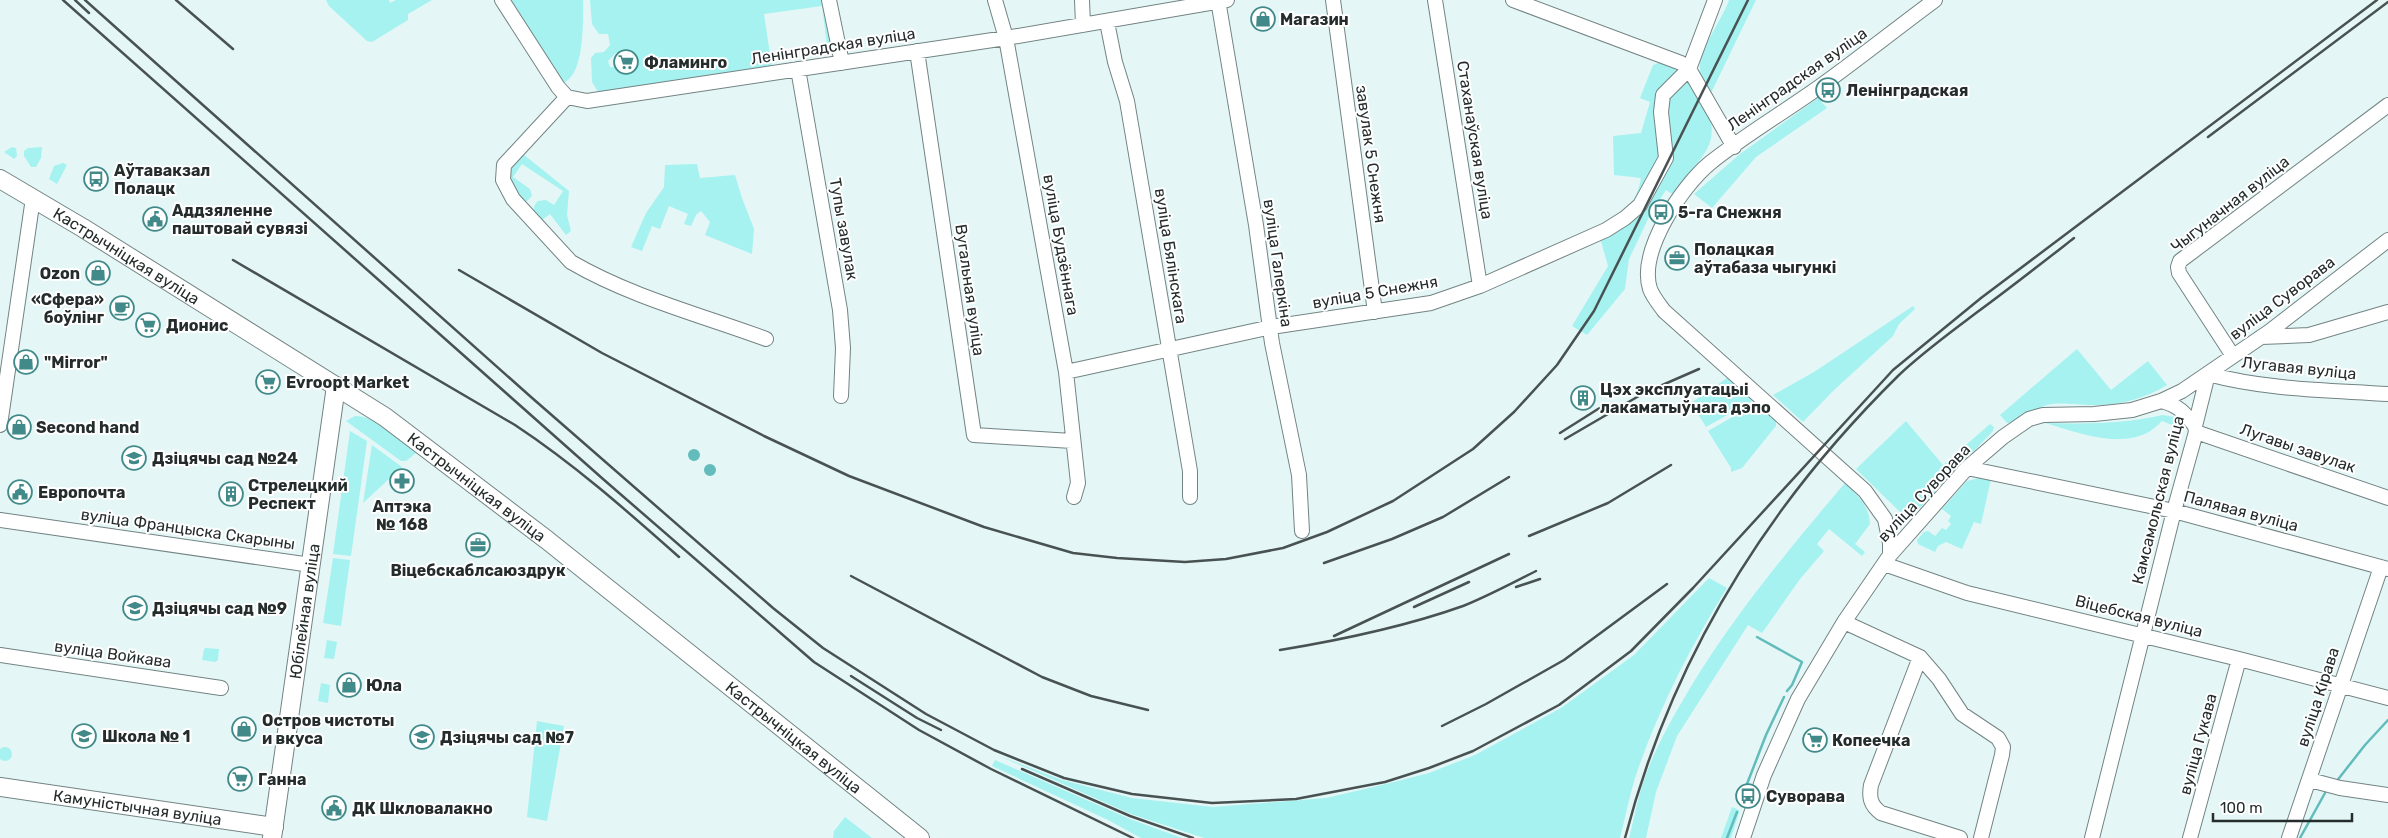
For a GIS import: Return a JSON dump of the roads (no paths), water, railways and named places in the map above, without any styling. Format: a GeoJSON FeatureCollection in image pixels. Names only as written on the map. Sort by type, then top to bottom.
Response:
{"type":"FeatureCollection","features":[{"type":"Feature","properties":{"kind":"main road","name":"Кастрычніцкая вуліца"},"geometry":{"type":"LineString","coordinates":[[0,180],[33,198],[384,417],[547,540],[920,838]]}},
{"type":"Feature","properties":{"kind":"main road","name":"Юбілейная вуліца"},"geometry":{"type":"LineString","coordinates":[[273,832],[336,386]]}},
{"type":"Feature","properties":{"kind":"main road","name":"Камуністычная вуліца"},"geometry":{"type":"LineString","coordinates":[[0,787],[273,832]]}},
{"type":"Feature","properties":{"kind":"street"},"geometry":{"type":"LineString","coordinates":[[502,0],[558,87],[567,97],[504,165],[503,180],[513,199],[571,262],[582,269],[619,286],[766,339]]}},
{"type":"Feature","properties":{"kind":"street"},"geometry":{"type":"LineString","coordinates":[[829,0],[842,63]]}},
{"type":"Feature","properties":{"kind":"street","name":"вуліца Будзённага"},"geometry":{"type":"LineString","coordinates":[[995,0],[1006,38],[1066,372],[1078,483],[1074,497]]}},
{"type":"Feature","properties":{"kind":"street"},"geometry":{"type":"LineString","coordinates":[[1082,0],[1083,25]]}},
{"type":"Feature","properties":{"kind":"street","name":"Ленінградская вуліца"},"geometry":{"type":"LineString","coordinates":[[567,97],[587,101],[798,70],[1107,22],[1221,0]]}},
{"type":"Feature","properties":{"kind":"street","name":"вуліца Галеркіна"},"geometry":{"type":"LineString","coordinates":[[1221,0],[1270,327],[1299,475],[1302,531]]}},
{"type":"Feature","properties":{"kind":"street","name":"завулак 5 Снежня"},"geometry":{"type":"LineString","coordinates":[[1333,0],[1375,312]]}},
{"type":"Feature","properties":{"kind":"street","name":"Стаханаўская вуліца"},"geometry":{"type":"LineString","coordinates":[[1435,0],[1480,286]]}},
{"type":"Feature","properties":{"kind":"street"},"geometry":{"type":"LineString","coordinates":[[1513,0],[1671,58],[1689,69],[1715,0]]}},
{"type":"Feature","properties":{"kind":"street","name":"Ленінградская вуліца"},"geometry":{"type":"LineString","coordinates":[[1689,69],[1734,147],[1824,84],[1935,0]]}},
{"type":"Feature","properties":{"kind":"street","name":"вуліца Бялінскага"},"geometry":{"type":"LineString","coordinates":[[1107,22],[1115,62],[1128,101],[1190,471],[1190,497]]}},
{"type":"Feature","properties":{"kind":"street","name":"Вугальная вуліца"},"geometry":{"type":"LineString","coordinates":[[917,51],[974,436],[1072,441]]}},
{"type":"Feature","properties":{"kind":"street","name":"вуліца 5 Снежня"},"geometry":{"type":"LineString","coordinates":[[1066,372],[1270,327],[1432,303],[1480,286],[1606,230],[1626,218],[1640,205],[1666,158],[1661,112],[1663,95],[1689,69]]}},
{"type":"Feature","properties":{"kind":"street","name":"Тупы завулак"},"geometry":{"type":"LineString","coordinates":[[798,70],[840,310],[842,348],[841,396]]}},
{"type":"Feature","properties":{"kind":"street","name":"Чыгуначная вуліца"},"geometry":{"type":"LineString","coordinates":[[2233,356],[2179,273],[2178,266],[2180,261],[2388,104]]}},
{"type":"Feature","properties":{"kind":"street"},"geometry":{"type":"LineString","coordinates":[[1734,147],[1709,164],[1686,188],[1668,216],[1650,258],[1648,274],[1650,288],[1664,311],[1865,490],[1885,519],[1890,543],[1887,559]]}},
{"type":"Feature","properties":{"kind":"street"},"geometry":{"type":"LineString","coordinates":[[0,425],[33,198]]}},
{"type":"Feature","properties":{"kind":"street","name":"вуліца Суворава"},"geometry":{"type":"LineString","coordinates":[[1742,838],[1764,775],[1798,699],[1844,622],[1887,559],[1967,468],[2003,436],[2029,419],[2043,415],[2094,414],[2132,410],[2161,401],[2182,391],[2261,337],[2388,240]]}},
{"type":"Feature","properties":{"kind":"street"},"geometry":{"type":"LineString","coordinates":[[2261,337],[2309,335],[2388,312]]}},
{"type":"Feature","properties":{"kind":"street","name":"Лугавая вуліца"},"geometry":{"type":"LineString","coordinates":[[2208,374],[2227,379],[2293,389],[2388,394]]}},
{"type":"Feature","properties":{"kind":"street","name":"Камсамольская вуліца"},"geometry":{"type":"LineString","coordinates":[[2092,838],[2208,374]]}},
{"type":"Feature","properties":{"kind":"street"},"geometry":{"type":"LineString","coordinates":[[2161,401],[2173,404],[2182,410],[2195,429]]}},
{"type":"Feature","properties":{"kind":"street","name":"Лугавы завулак"},"geometry":{"type":"LineString","coordinates":[[2195,429],[2388,498]]}},
{"type":"Feature","properties":{"kind":"street","name":"Палявая вуліца"},"geometry":{"type":"LineString","coordinates":[[1967,468],[2174,511],[2385,568]]}},
{"type":"Feature","properties":{"kind":"street","name":"вуліца Францыска Скарыны"},"geometry":{"type":"LineString","coordinates":[[0,520],[311,565]]}},
{"type":"Feature","properties":{"kind":"street","name":"Віцебская вуліца"},"geometry":{"type":"LineString","coordinates":[[1887,559],[1967,593],[2240,658],[2388,698]]}},
{"type":"Feature","properties":{"kind":"street","name":"вуліца Кірава"},"geometry":{"type":"LineString","coordinates":[[2289,838],[2310,780],[2340,684],[2385,568]]}},
{"type":"Feature","properties":{"kind":"street"},"geometry":{"type":"LineString","coordinates":[[1844,622],[1920,657],[1940,678],[1962,714],[1991,732],[2002,747],[2002,755],[1981,838]]}},
{"type":"Feature","properties":{"kind":"street","name":"вуліца Войкава"},"geometry":{"type":"LineString","coordinates":[[0,655],[221,688]]}},
{"type":"Feature","properties":{"kind":"street"},"geometry":{"type":"LineString","coordinates":[[1920,657],[1871,785],[1870,800],[1873,807],[1880,813],[1960,838]]}},
{"type":"Feature","properties":{"kind":"street","name":"вуліца Гукава"},"geometry":{"type":"LineString","coordinates":[[2190,838],[2240,658]]}},
{"type":"Feature","properties":{"kind":"street"},"geometry":{"type":"LineString","coordinates":[[2310,780],[2340,788],[2388,795]]}},
{"type":"Feature","properties":{"kind":"waterway"},"geometry":{"type":"LineString","coordinates":[[1757,637],[1802,662],[1792,685],[1787,691]]}},
{"type":"Feature","properties":{"kind":"waterway"},"geometry":{"type":"LineString","coordinates":[[1740,802],[1766,735],[1784,697]]}},
{"type":"Feature","properties":{"kind":"waterway"},"geometry":{"type":"LineString","coordinates":[[2336,782],[2365,745],[2388,720]]}},
{"type":"Feature","properties":{"kind":"waterway"},"geometry":{"type":"LineString","coordinates":[[2300,838],[2325,793]]}},
{"type":"Feature","properties":{"kind":"waterway"},"geometry":{"type":"LineString","coordinates":[[1727,838],[1737,812]]}},
{"type":"Feature","properties":{"kind":"railway"},"geometry":{"type":"LineString","coordinates":[[63,0],[603,479],[814,662],[919,730],[991,769],[1133,838]]}},
{"type":"Feature","properties":{"kind":"railway"},"geometry":{"type":"LineString","coordinates":[[75,0],[89,13]]}},
{"type":"Feature","properties":{"kind":"railway"},"geometry":{"type":"LineString","coordinates":[[85,0],[531,397],[773,608],[823,648],[926,714],[994,750],[1064,778],[1132,794],[1212,803],[1296,799],[1385,782],[1473,751],[1559,705],[1631,651],[1693,588],[1893,370],[1981,298],[2377,0]]}},
{"type":"Feature","properties":{"kind":"railway"},"geometry":{"type":"LineString","coordinates":[[176,0],[233,49]]}},
{"type":"Feature","properties":{"kind":"railway"},"geometry":{"type":"LineString","coordinates":[[459,270],[602,353],[764,436],[849,476],[984,527],[1073,553],[1117,558],[1185,562],[1226,559],[1283,548],[1327,532],[1393,501],[1473,449],[1514,412],[1557,365],[1594,311],[1748,0]]}},
{"type":"Feature","properties":{"kind":"railway"},"geometry":{"type":"LineString","coordinates":[[2208,137],[2388,2]]}},
{"type":"Feature","properties":{"kind":"railway"},"geometry":{"type":"LineString","coordinates":[[1625,838],[1645,772],[1669,708],[1697,647],[1730,588],[1766,532],[1806,478],[1850,426],[1898,376],[1936,343],[2074,238]]}},
{"type":"Feature","properties":{"kind":"railway"},"geometry":{"type":"LineString","coordinates":[[233,260],[515,425],[579,472],[679,557]]}},
{"type":"Feature","properties":{"kind":"railway"},"geometry":{"type":"LineString","coordinates":[[1565,439],[1644,393],[1699,369]]}},
{"type":"Feature","properties":{"kind":"railway"},"geometry":{"type":"LineString","coordinates":[[1560,433],[1598,409],[1613,404]]}},
{"type":"Feature","properties":{"kind":"railway"},"geometry":{"type":"LineString","coordinates":[[1529,536],[1608,503],[1671,465]]}},
{"type":"Feature","properties":{"kind":"railway"},"geometry":{"type":"LineString","coordinates":[[1324,563],[1392,539],[1443,517],[1509,477]]}},
{"type":"Feature","properties":{"kind":"railway"},"geometry":{"type":"LineString","coordinates":[[1334,636],[1509,554]]}},
{"type":"Feature","properties":{"kind":"railway"},"geometry":{"type":"LineString","coordinates":[[1280,650],[1372,632],[1441,614],[1482,598],[1536,571]]}},
{"type":"Feature","properties":{"kind":"railway"},"geometry":{"type":"LineString","coordinates":[[851,576],[1042,677],[1091,696],[1148,710]]}},
{"type":"Feature","properties":{"kind":"railway"},"geometry":{"type":"LineString","coordinates":[[1516,587],[1540,579]]}},
{"type":"Feature","properties":{"kind":"railway"},"geometry":{"type":"LineString","coordinates":[[1414,607],[1469,582]]}},
{"type":"Feature","properties":{"kind":"railway"},"geometry":{"type":"LineString","coordinates":[[1442,726],[1486,704],[1564,660],[1667,584]]}},
{"type":"Feature","properties":{"kind":"railway"},"geometry":{"type":"LineString","coordinates":[[851,676],[917,718],[941,730]]}},
{"type":"Feature","properties":{"kind":"railway"},"geometry":{"type":"LineString","coordinates":[[1022,769],[1130,816],[1193,838]]}},
{"type":"Feature","properties":{"kind":"place","name":"Магазин"},"geometry":{"type":"Point","coordinates":[1263,19]}},
{"type":"Feature","properties":{"kind":"place","name":"Фламинго"},"geometry":{"type":"Point","coordinates":[626,62]}},
{"type":"Feature","properties":{"kind":"place","name":"Ленінградская"},"geometry":{"type":"Point","coordinates":[1828,90]}},
{"type":"Feature","properties":{"kind":"place","name":"Аўтавакзал Полацк"},"geometry":{"type":"Point","coordinates":[96,179]}},
{"type":"Feature","properties":{"kind":"place","name":"5-га Снежня"},"geometry":{"type":"Point","coordinates":[1661,212]}},
{"type":"Feature","properties":{"kind":"place","name":"Аддзяленне паштовай сувязі"},"geometry":{"type":"Point","coordinates":[155,219]}},
{"type":"Feature","properties":{"kind":"place","name":"Полацкая аўтабаза чыгункі"},"geometry":{"type":"Point","coordinates":[1677,258]}},
{"type":"Feature","properties":{"kind":"place","name":"Ozon"},"geometry":{"type":"Point","coordinates":[98,273]}},
{"type":"Feature","properties":{"kind":"place","name":"«Сфера» боўлінг"},"geometry":{"type":"Point","coordinates":[122,308]}},
{"type":"Feature","properties":{"kind":"place","name":"Дионис"},"geometry":{"type":"Point","coordinates":[148,325]}},
{"type":"Feature","properties":{"kind":"place","name":"\"Mirror\""},"geometry":{"type":"Point","coordinates":[26,362]}},
{"type":"Feature","properties":{"kind":"place","name":"Evroopt Market"},"geometry":{"type":"Point","coordinates":[268,382]}},
{"type":"Feature","properties":{"kind":"place","name":"Цэх эксплуатацыі лакаматыўнага дэпо"},"geometry":{"type":"Point","coordinates":[1583,398]}},
{"type":"Feature","properties":{"kind":"place","name":"Second hand"},"geometry":{"type":"Point","coordinates":[19,427]}},
{"type":"Feature","properties":{"kind":"place","name":"Дзіцячы сад №24"},"geometry":{"type":"Point","coordinates":[134,458]}},
{"type":"Feature","properties":{"kind":"place","name":"Аптэка № 168"},"geometry":{"type":"Point","coordinates":[402,481]}},
{"type":"Feature","properties":{"kind":"place","name":"Европочта"},"geometry":{"type":"Point","coordinates":[20,492]}},
{"type":"Feature","properties":{"kind":"place","name":"Стрелецкий Респект"},"geometry":{"type":"Point","coordinates":[231,494]}},
{"type":"Feature","properties":{"kind":"place","name":"Віцебскаблсаюздрук"},"geometry":{"type":"Point","coordinates":[478,545]}},
{"type":"Feature","properties":{"kind":"place","name":"Дзіцячы сад №9"},"geometry":{"type":"Point","coordinates":[135,608]}},
{"type":"Feature","properties":{"kind":"place","name":"Юла"},"geometry":{"type":"Point","coordinates":[349,685]}},
{"type":"Feature","properties":{"kind":"place","name":"Остров чистоты и вкуса"},"geometry":{"type":"Point","coordinates":[244,729]}},
{"type":"Feature","properties":{"kind":"place","name":"Школа № 1"},"geometry":{"type":"Point","coordinates":[84,736]}},
{"type":"Feature","properties":{"kind":"place","name":"Дзіцячы сад №7"},"geometry":{"type":"Point","coordinates":[422,737]}},
{"type":"Feature","properties":{"kind":"place","name":"Копеечка"},"geometry":{"type":"Point","coordinates":[1815,740]}},
{"type":"Feature","properties":{"kind":"place","name":"Ганна"},"geometry":{"type":"Point","coordinates":[240,779]}},
{"type":"Feature","properties":{"kind":"place","name":"Суворава"},"geometry":{"type":"Point","coordinates":[1748,796]}},
{"type":"Feature","properties":{"kind":"place","name":"ДК Шкловалакно"},"geometry":{"type":"Point","coordinates":[334,808]}}]}
